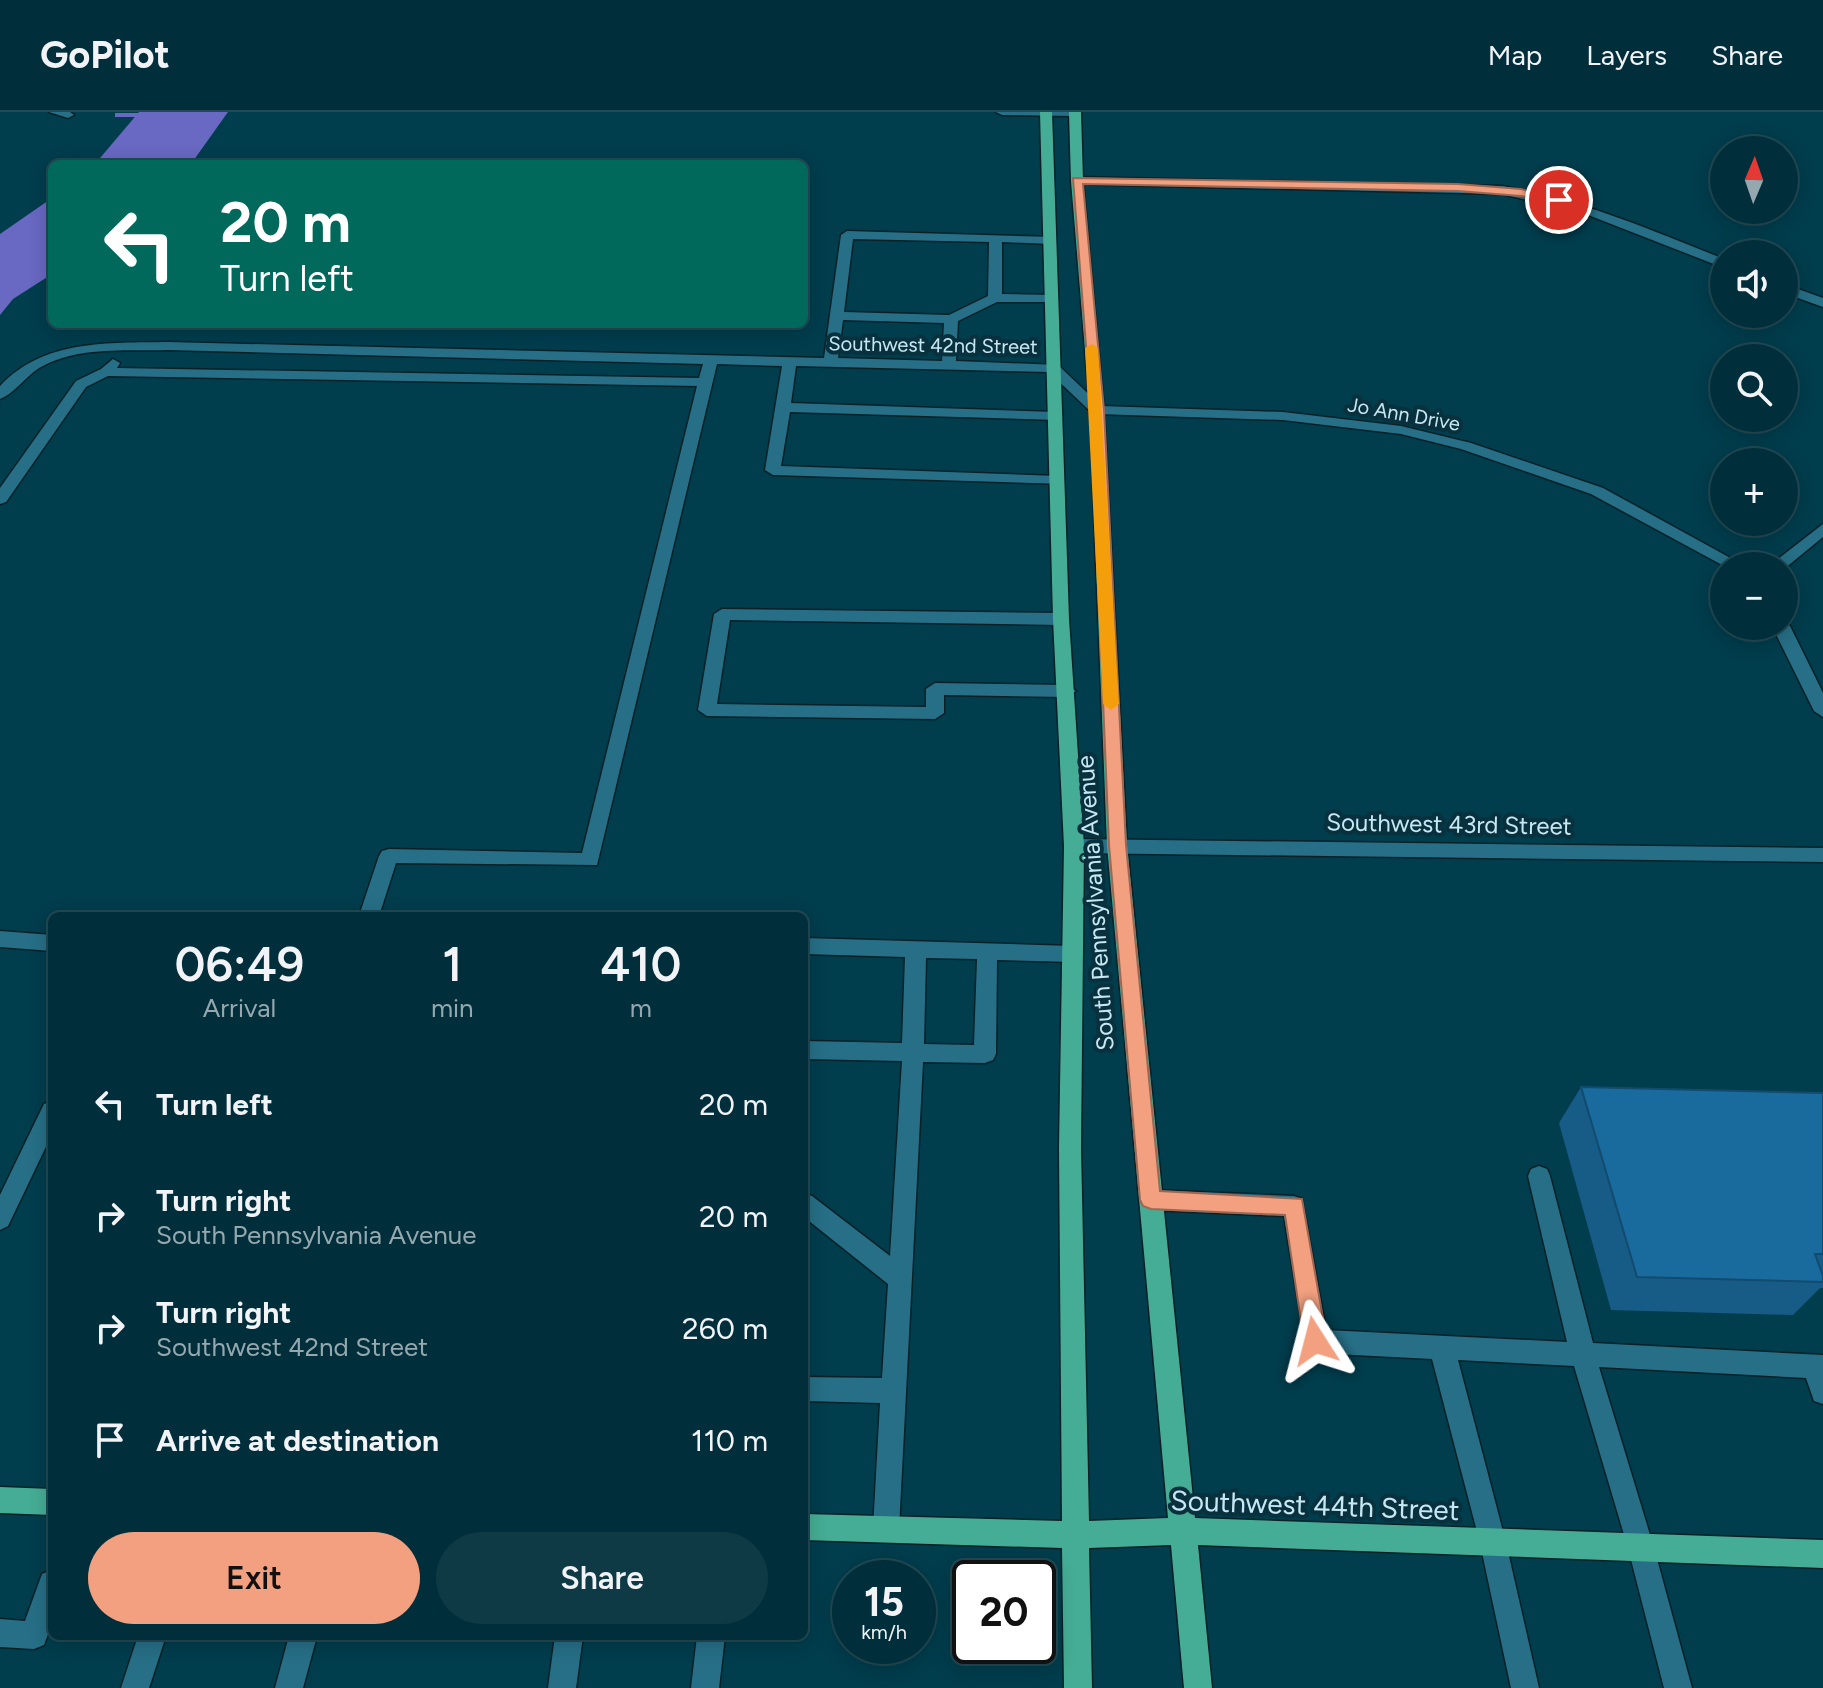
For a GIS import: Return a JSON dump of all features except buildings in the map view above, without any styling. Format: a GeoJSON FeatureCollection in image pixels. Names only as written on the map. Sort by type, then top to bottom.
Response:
{"type":"FeatureCollection","features":[{"type":"Feature","properties":{"kind":"main road","name":"South Pennsylvania Avenue"},"geometry":{"type":"LineString","coordinates":[[1046,112],[1061,619],[1074,846],[1070,1148],[1078,1688]]}},
{"type":"Feature","properties":{"kind":"main road","name":"South Pennsylvania Avenue"},"geometry":{"type":"LineString","coordinates":[[1075,113],[1077,181],[1097,410],[1117,845],[1198,1688]]}},
{"type":"Feature","properties":{"kind":"main road"},"geometry":{"type":"LineString","coordinates":[[0,1500],[48,1502]]}},
{"type":"Feature","properties":{"kind":"main road","name":"Southwest 44th Street"},"geometry":{"type":"LineString","coordinates":[[808,1527],[1076,1535],[1182,1531],[1823,1554]]}},
{"type":"Feature","properties":{"kind":"street"},"geometry":{"type":"LineString","coordinates":[[55,112],[68,115]]}},
{"type":"Feature","properties":{"kind":"street"},"geometry":{"type":"LineString","coordinates":[[1002,112],[1075,113]]}},
{"type":"Feature","properties":{"kind":"street"},"geometry":{"type":"LineString","coordinates":[[1077,181],[1442,187],[1515,192],[1577,205],[1710,258]]}},
{"type":"Feature","properties":{"kind":"street"},"geometry":{"type":"LineString","coordinates":[[830,362],[847,235],[1050,240]]}},
{"type":"Feature","properties":{"kind":"street"},"geometry":{"type":"LineString","coordinates":[[995,298],[996,238]]}},
{"type":"Feature","properties":{"kind":"street"},"geometry":{"type":"LineString","coordinates":[[1798,293],[1823,303]]}},
{"type":"Feature","properties":{"kind":"street"},"geometry":{"type":"LineString","coordinates":[[837,316],[951,319],[995,298],[1051,299]]}},
{"type":"Feature","properties":{"kind":"street"},"geometry":{"type":"LineString","coordinates":[[949,365],[951,319]]}},
{"type":"Feature","properties":{"kind":"street"},"geometry":{"type":"LineString","coordinates":[[106,372],[124,348]]}},
{"type":"Feature","properties":{"kind":"street","name":"Southwest 42nd Street"},"geometry":{"type":"LineString","coordinates":[[4,390],[32,364],[78,349],[124,348],[1053,368]]}},
{"type":"Feature","properties":{"kind":"street"},"geometry":{"type":"LineString","coordinates":[[370,912],[389,856],[590,860],[711,359]]}},
{"type":"Feature","properties":{"kind":"street"},"geometry":{"type":"LineString","coordinates":[[790,361],[773,470],[1058,481]]}},
{"type":"Feature","properties":{"kind":"street"},"geometry":{"type":"LineString","coordinates":[[1053,368],[1097,410]]}},
{"type":"Feature","properties":{"kind":"street"},"geometry":{"type":"LineString","coordinates":[[0,499],[81,384],[106,372],[704,382]]}},
{"type":"Feature","properties":{"kind":"street"},"geometry":{"type":"LineString","coordinates":[[783,407],[1056,416]]}},
{"type":"Feature","properties":{"kind":"street","name":"Jo Ann Drive"},"geometry":{"type":"LineString","coordinates":[[1097,410],[1283,416],[1401,430],[1466,446],[1597,491],[1711,552]]}},
{"type":"Feature","properties":{"kind":"street"},"geometry":{"type":"LineString","coordinates":[[1794,552],[1823,529]]}},
{"type":"Feature","properties":{"kind":"street"},"geometry":{"type":"LineString","coordinates":[[1061,619],[722,614],[707,710],[935,713],[935,689],[1067,691]]}},
{"type":"Feature","properties":{"kind":"street"},"geometry":{"type":"LineString","coordinates":[[1788,640],[1823,711]]}},
{"type":"Feature","properties":{"kind":"street","name":"Southwest 43rd Street"},"geometry":{"type":"LineString","coordinates":[[1074,846],[1823,855]]}},
{"type":"Feature","properties":{"kind":"street"},"geometry":{"type":"LineString","coordinates":[[0,939],[48,943]]}},
{"type":"Feature","properties":{"kind":"street"},"geometry":{"type":"LineString","coordinates":[[808,946],[1073,954]]}},
{"type":"Feature","properties":{"kind":"street"},"geometry":{"type":"LineString","coordinates":[[886,1529],[916,949]]}},
{"type":"Feature","properties":{"kind":"street"},"geometry":{"type":"LineString","coordinates":[[808,1050],[985,1054],[987,951]]}},
{"type":"Feature","properties":{"kind":"street"},"geometry":{"type":"LineString","coordinates":[[0,1219],[48,1119]]}},
{"type":"Feature","properties":{"kind":"street"},"geometry":{"type":"LineString","coordinates":[[1539,1176],[1583,1355],[1641,1548],[1678,1688]]}},
{"type":"Feature","properties":{"kind":"street"},"geometry":{"type":"LineString","coordinates":[[1151,1200],[1294,1206],[1315,1341],[1818,1367],[1823,1392]]}},
{"type":"Feature","properties":{"kind":"street"},"geometry":{"type":"LineString","coordinates":[[808,1206],[901,1280]]}},
{"type":"Feature","properties":{"kind":"street"},"geometry":{"type":"LineString","coordinates":[[1442,1348],[1493,1543],[1525,1688]]}},
{"type":"Feature","properties":{"kind":"street"},"geometry":{"type":"LineString","coordinates":[[808,1389],[894,1391]]}},
{"type":"Feature","properties":{"kind":"street"},"geometry":{"type":"LineString","coordinates":[[0,1633],[34,1635],[48,1595]]}},
{"type":"Feature","properties":{"kind":"street"},"geometry":{"type":"LineString","coordinates":[[135,1688],[151,1640]]}},
{"type":"Feature","properties":{"kind":"street"},"geometry":{"type":"LineString","coordinates":[[289,1688],[302,1640]]}},
{"type":"Feature","properties":{"kind":"street"},"geometry":{"type":"LineString","coordinates":[[562,1688],[568,1640]]}},
{"type":"Feature","properties":{"kind":"street"},"geometry":{"type":"LineString","coordinates":[[705,1688],[711,1640]]}},
{"type":"Feature","properties":{"kind":"shaded area"},"geometry":{"type":"Polygon","coordinates":[[[139,112],[228,112],[194,160],[98,160],[139,112]]]}},
{"type":"Feature","properties":{"kind":"shaded area"},"geometry":{"type":"Polygon","coordinates":[[[48,201],[48,277],[13,299],[0,315],[0,234],[48,201]]]}},
{"type":"Feature","properties":{"kind":"waterway"},"geometry":{"type":"LineString","coordinates":[[118,115],[154,115]]}},
{"type":"Feature","properties":{"kind":"slow traffic"},"geometry":{"type":"LineString","coordinates":[[1092,348],[1111,704]]}},
{"type":"Feature","properties":{"kind":"route"},"geometry":{"type":"LineString","coordinates":[[1315,1341],[1294,1206],[1151,1200],[1117,845],[1097,410],[1077,181],[1458,188],[1502,190],[1559,200]]}}]}
